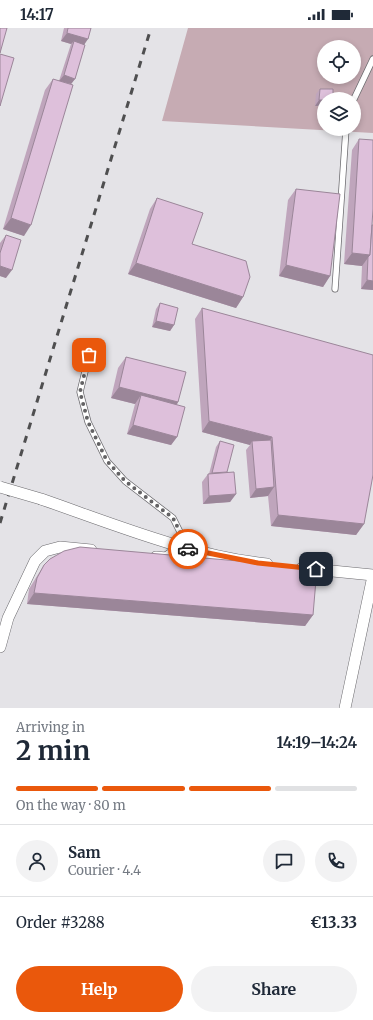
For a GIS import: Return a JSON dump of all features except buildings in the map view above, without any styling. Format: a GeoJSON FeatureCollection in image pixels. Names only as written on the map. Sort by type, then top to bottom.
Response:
{"type":"FeatureCollection","features":[{"type":"Feature","properties":{"kind":"street"},"geometry":{"type":"LineString","coordinates":[[0,487],[41,499],[182,547],[258,563],[373,575],[345,708]]}},
{"type":"Feature","properties":{"kind":"street"},"geometry":{"type":"LineString","coordinates":[[0,647],[8,618],[35,561],[45,551],[60,546],[103,551]]}},
{"type":"Feature","properties":{"kind":"street"},"geometry":{"type":"LineString","coordinates":[[142,555],[166,558],[182,547]]}},
{"type":"Feature","properties":{"kind":"lane"},"geometry":{"type":"LineString","coordinates":[[357,92],[373,59]]}},
{"type":"Feature","properties":{"kind":"lane"},"geometry":{"type":"LineString","coordinates":[[335,289],[345,136]]}},
{"type":"Feature","properties":{"kind":"lane"},"geometry":{"type":"LineString","coordinates":[[89,355],[80,392],[88,422],[97,441],[107,461],[125,481],[173,518],[182,536],[182,547]]}},
{"type":"Feature","properties":{"kind":"shaded area"},"geometry":{"type":"Polygon","coordinates":[[[188,28],[373,28],[373,133],[361,132],[361,92],[317,92],[317,130],[162,121],[188,28]]]}},
{"type":"Feature","properties":{"kind":"railway"},"geometry":{"type":"LineString","coordinates":[[0,523],[151,28]]}},
{"type":"Feature","properties":{"kind":"way so far"},"geometry":{"type":"LineString","coordinates":[[89,355],[80,392],[88,422],[107,461],[125,481],[173,518],[182,536],[182,547],[188,549]]}},
{"type":"Feature","properties":{"kind":"route"},"geometry":{"type":"LineString","coordinates":[[188,549],[258,563],[316,569]]}}]}
